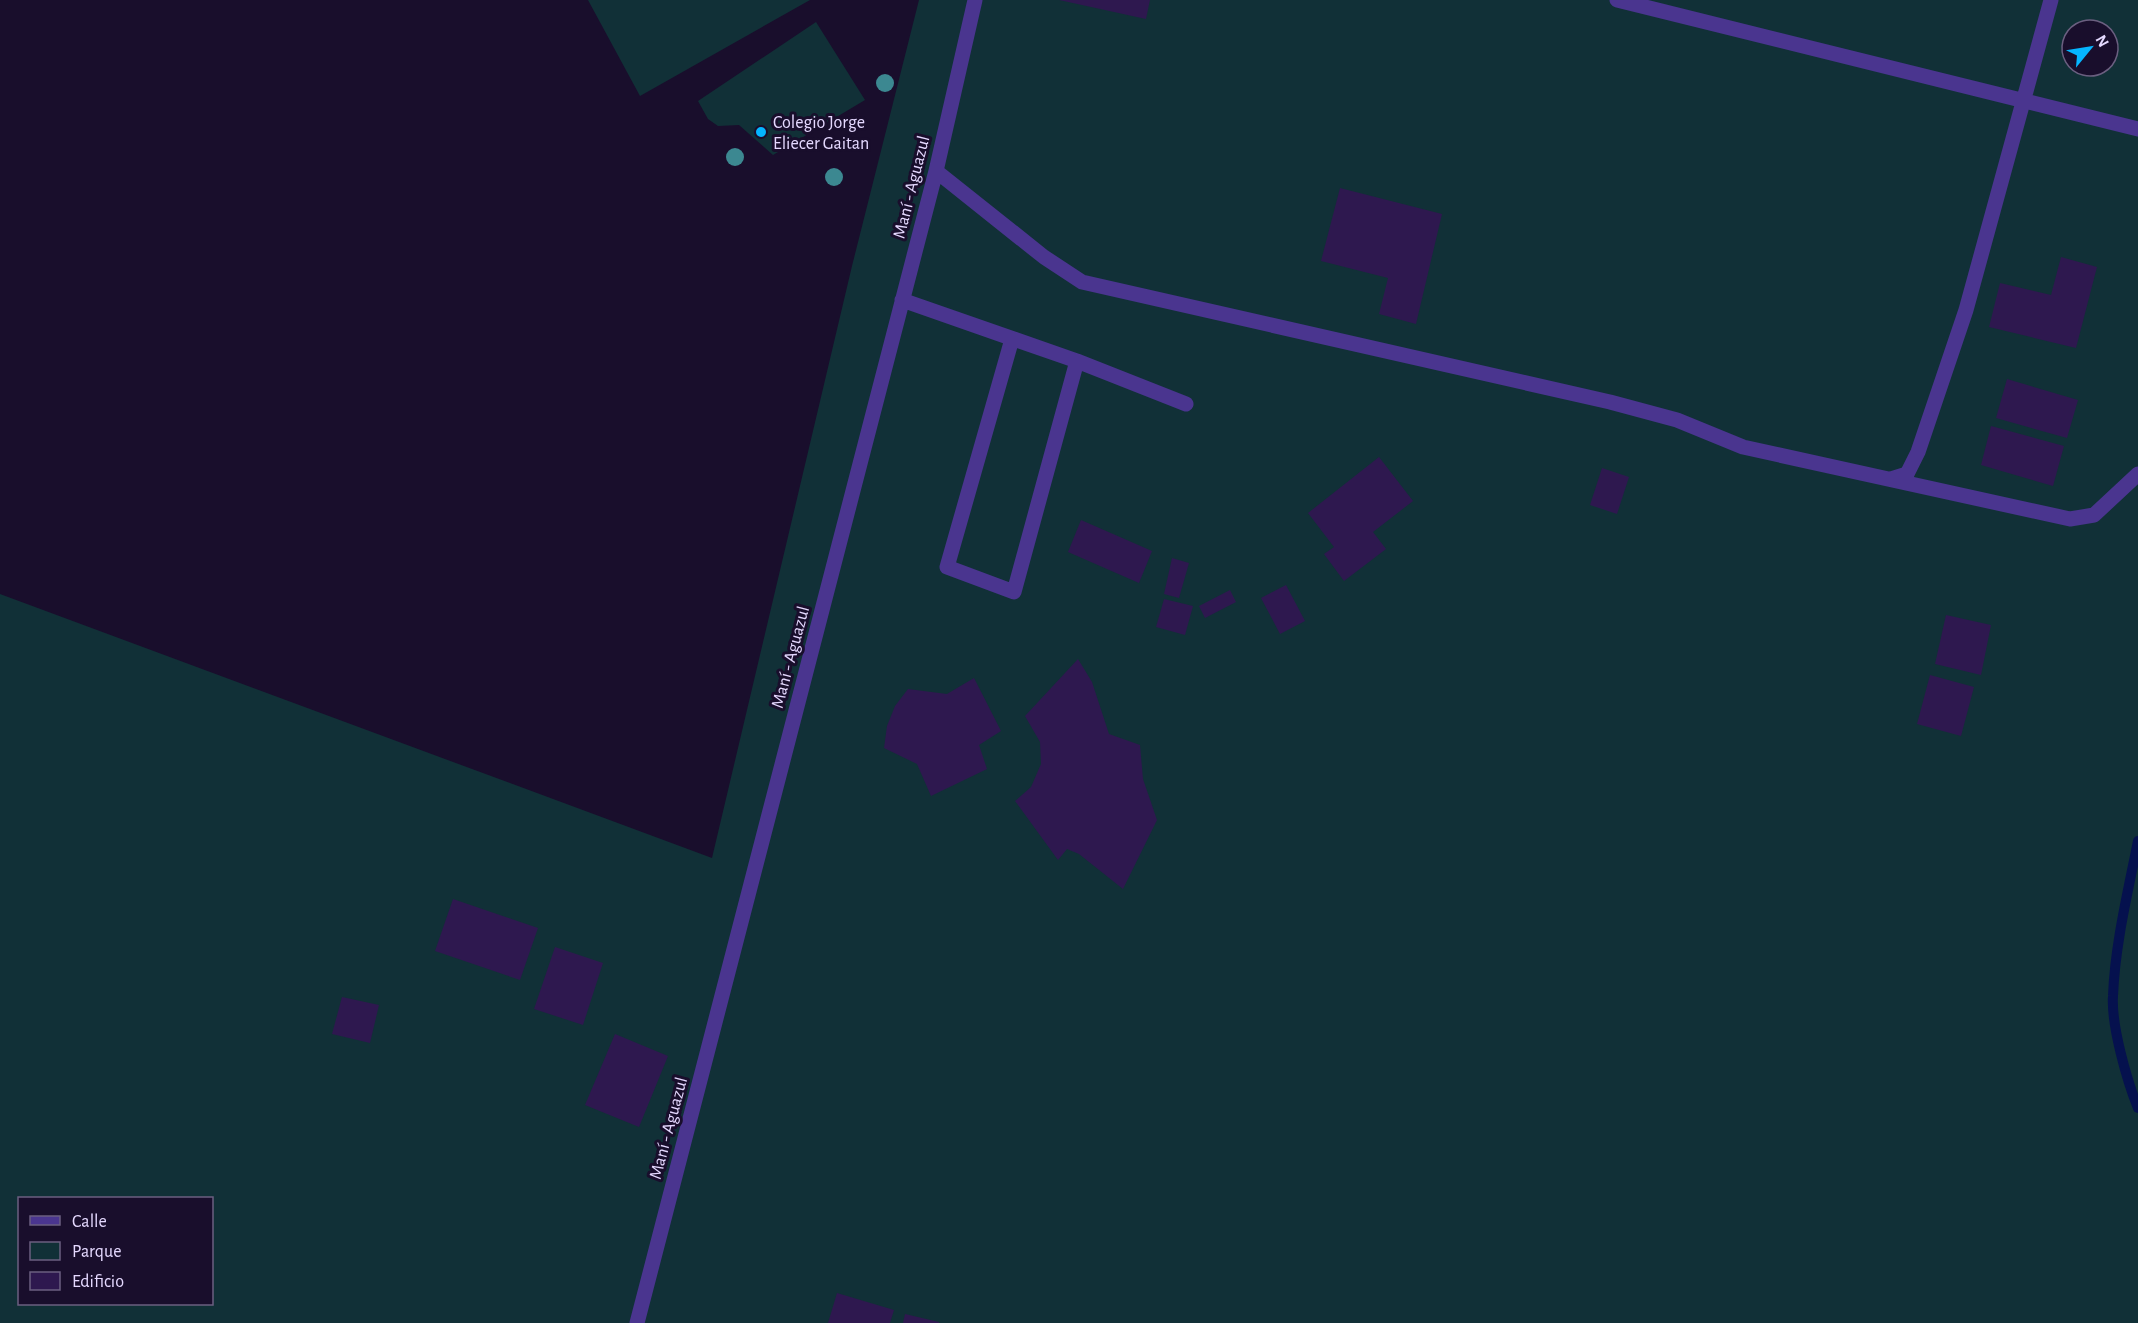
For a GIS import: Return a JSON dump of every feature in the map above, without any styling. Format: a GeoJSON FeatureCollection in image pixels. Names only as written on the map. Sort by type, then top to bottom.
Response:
{"type":"FeatureCollection","features":[{"type":"Feature","properties":{"kind":"street","name":"Maní - Aguazul"},"geometry":{"type":"LineString","coordinates":[[637,1323],[936,171],[975,0]]}},
{"type":"Feature","properties":{"kind":"street"},"geometry":{"type":"LineString","coordinates":[[1617,0],[2138,129]]}},
{"type":"Feature","properties":{"kind":"street"},"geometry":{"type":"LineString","coordinates":[[1890,479],[1907,474],[1918,452],[1966,310],[2051,0]]}},
{"type":"Feature","properties":{"kind":"street"},"geometry":{"type":"LineString","coordinates":[[936,171],[1044,256],[1082,282],[1210,313],[1610,402],[1677,420],[1743,447],[2070,519],[2094,515],[2138,474]]}},
{"type":"Feature","properties":{"kind":"street"},"geometry":{"type":"LineString","coordinates":[[902,300],[1077,361],[1186,404]]}},
{"type":"Feature","properties":{"kind":"street"},"geometry":{"type":"LineString","coordinates":[[1012,339],[947,567],[1014,592],[1077,361]]}},
{"type":"Feature","properties":{"kind":"green space"},"geometry":{"type":"Polygon","coordinates":[[[588,0],[810,0],[640,96],[588,0]]]}},
{"type":"Feature","properties":{"kind":"green space"},"geometry":{"type":"Polygon","coordinates":[[[919,0],[2138,0],[2138,1323],[0,1323],[0,594],[712,858],[852,266],[919,0]]]}},
{"type":"Feature","properties":{"kind":"green space"},"geometry":{"type":"Polygon","coordinates":[[[816,22],[865,100],[773,155],[739,125],[718,126],[708,119],[698,101],[816,22]]]}},
{"type":"Feature","properties":{"kind":"building"},"geometry":{"type":"Polygon","coordinates":[[[1059,0],[1150,0],[1146,19],[1059,0]]]}},
{"type":"Feature","properties":{"kind":"building"},"geometry":{"type":"Polygon","coordinates":[[[1340,188],[1442,214],[1416,324],[1379,314],[1388,278],[1321,261],[1340,188]]]}},
{"type":"Feature","properties":{"kind":"building"},"geometry":{"type":"Polygon","coordinates":[[[2061,257],[2097,267],[2076,348],[1989,327],[2000,283],[2051,295],[2061,257]]]}},
{"type":"Feature","properties":{"kind":"building"},"geometry":{"type":"Polygon","coordinates":[[[2007,379],[2078,400],[2067,438],[1996,418],[2007,379]]]}},
{"type":"Feature","properties":{"kind":"building"},"geometry":{"type":"Polygon","coordinates":[[[1991,426],[2064,446],[2053,486],[1981,465],[1991,426]]]}},
{"type":"Feature","properties":{"kind":"building"},"geometry":{"type":"Polygon","coordinates":[[[1379,457],[1413,501],[1373,532],[1386,549],[1344,581],[1324,554],[1334,547],[1308,513],[1379,457]]]}},
{"type":"Feature","properties":{"kind":"building"},"geometry":{"type":"Polygon","coordinates":[[[1602,468],[1629,477],[1617,514],[1590,505],[1602,468]]]}},
{"type":"Feature","properties":{"kind":"building"},"geometry":{"type":"Polygon","coordinates":[[[1081,520],[1152,551],[1139,583],[1068,552],[1081,520]]]}},
{"type":"Feature","properties":{"kind":"building"},"geometry":{"type":"Polygon","coordinates":[[[1172,558],[1189,563],[1179,598],[1164,594],[1172,558]]]}},
{"type":"Feature","properties":{"kind":"building"},"geometry":{"type":"Polygon","coordinates":[[[1286,585],[1305,621],[1280,634],[1261,598],[1286,585]]]}},
{"type":"Feature","properties":{"kind":"building"},"geometry":{"type":"Polygon","coordinates":[[[1230,590],[1236,602],[1205,618],[1199,606],[1230,590]]]}},
{"type":"Feature","properties":{"kind":"building"},"geometry":{"type":"Polygon","coordinates":[[[1164,599],[1193,606],[1185,635],[1156,627],[1164,599]]]}},
{"type":"Feature","properties":{"kind":"building"},"geometry":{"type":"Polygon","coordinates":[[[1946,615],[1991,625],[1981,675],[1935,664],[1946,615]]]}},
{"type":"Feature","properties":{"kind":"building"},"geometry":{"type":"Polygon","coordinates":[[[1078,659],[1092,682],[1109,734],[1140,745],[1143,779],[1157,820],[1123,889],[1079,854],[1067,849],[1058,860],[1015,801],[1031,787],[1041,764],[1040,742],[1025,716],[1078,659]]]}},
{"type":"Feature","properties":{"kind":"building"},"geometry":{"type":"Polygon","coordinates":[[[1930,675],[1974,687],[1961,736],[1917,724],[1930,675]]]}},
{"type":"Feature","properties":{"kind":"building"},"geometry":{"type":"Polygon","coordinates":[[[974,678],[1001,731],[979,745],[987,769],[931,796],[917,764],[884,748],[887,726],[895,706],[908,689],[947,694],[974,678]]]}},
{"type":"Feature","properties":{"kind":"building"},"geometry":{"type":"Polygon","coordinates":[[[453,899],[538,928],[520,980],[435,951],[453,899]]]}},
{"type":"Feature","properties":{"kind":"building"},"geometry":{"type":"Polygon","coordinates":[[[555,947],[603,963],[583,1025],[534,1009],[555,947]]]}},
{"type":"Feature","properties":{"kind":"building"},"geometry":{"type":"Polygon","coordinates":[[[342,997],[379,1005],[370,1043],[332,1034],[342,997]]]}},
{"type":"Feature","properties":{"kind":"building"},"geometry":{"type":"Polygon","coordinates":[[[615,1034],[668,1056],[639,1127],[585,1105],[615,1034]]]}},
{"type":"Feature","properties":{"kind":"building"},"geometry":{"type":"Polygon","coordinates":[[[837,1293],[894,1310],[890,1323],[828,1323],[837,1293]]]}},
{"type":"Feature","properties":{"kind":"building"},"geometry":{"type":"Polygon","coordinates":[[[905,1314],[939,1322],[939,1323],[903,1323],[905,1314]]]}},
{"type":"Feature","properties":{"kind":"waterway"},"geometry":{"type":"LineString","coordinates":[[2138,841],[2119,938],[2113,996],[2121,1053],[2138,1108]]}},
{"type":"Feature","properties":{"kind":"place","name":"Colegio Jorge Eliecer Gaitan"},"geometry":{"type":"Point","coordinates":[761,132]}}]}
